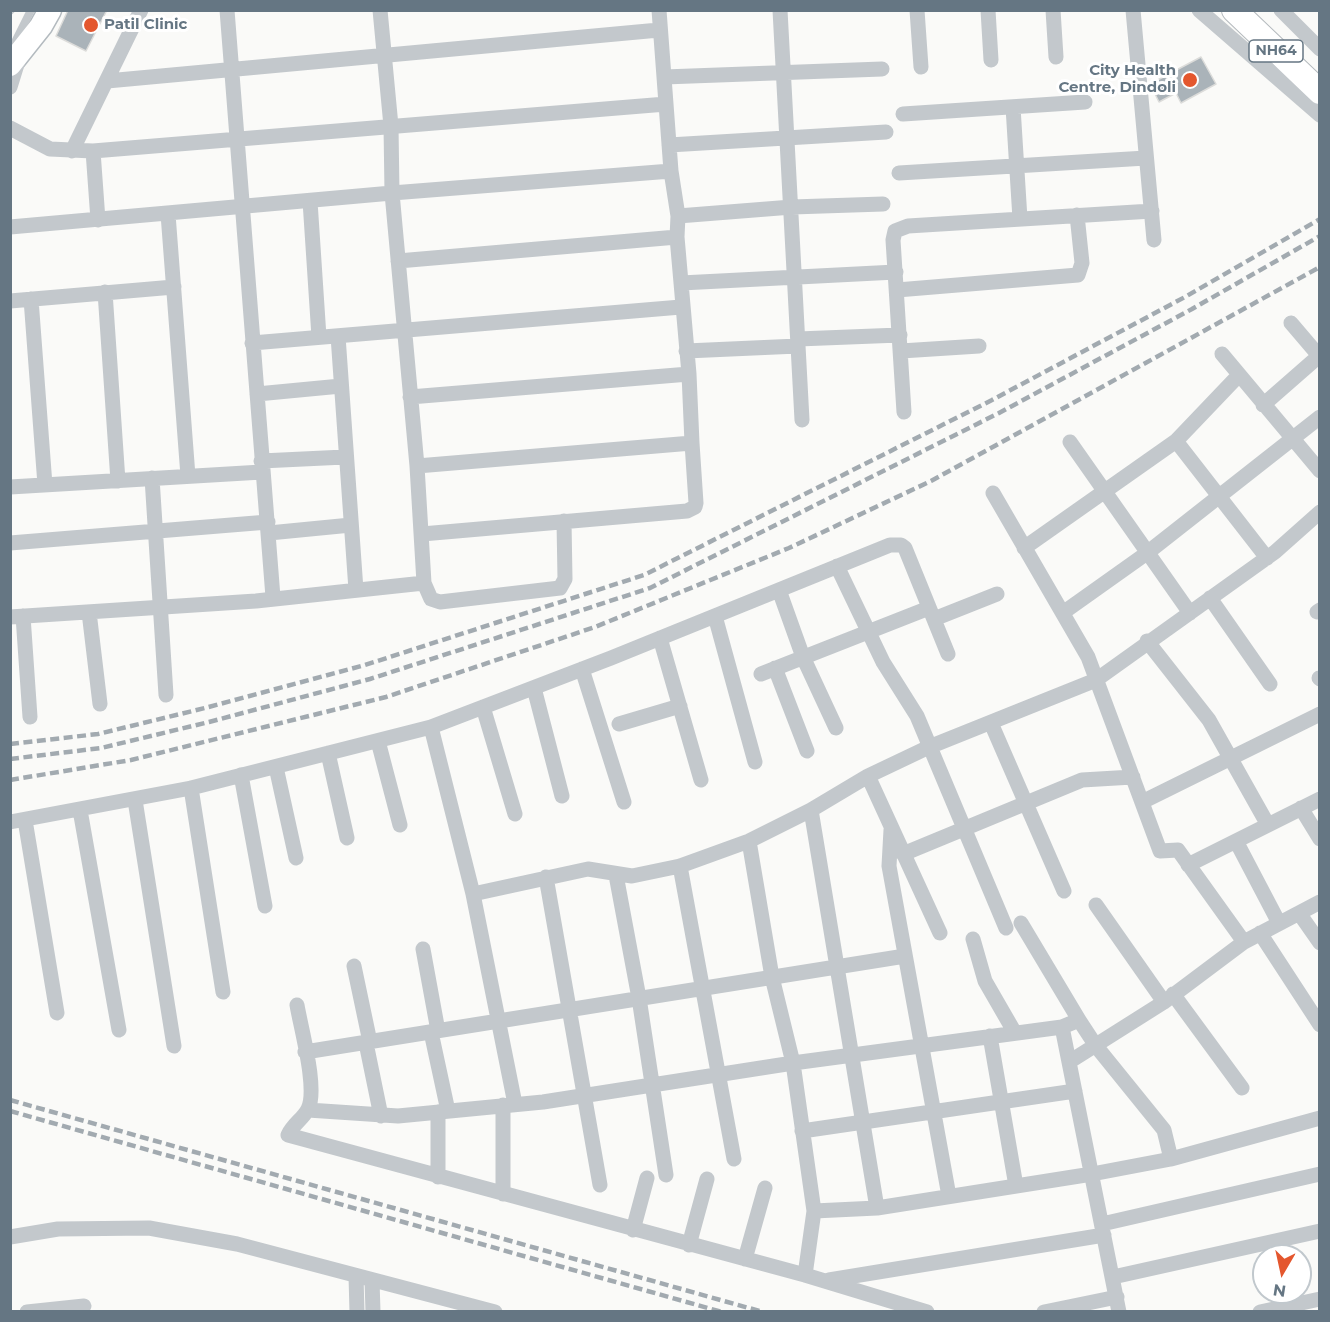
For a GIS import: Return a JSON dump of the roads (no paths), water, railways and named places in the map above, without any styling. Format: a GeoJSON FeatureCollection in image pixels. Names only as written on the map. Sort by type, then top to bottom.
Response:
{"type":"FeatureCollection","features":[{"type":"Feature","properties":{"kind":"main road"},"geometry":{"type":"LineString","coordinates":[[14,56],[50,10]]}},
{"type":"Feature","properties":{"kind":"main road","name":"NH64"},"geometry":{"type":"LineString","coordinates":[[1234,10],[1320,92]]}},
{"type":"Feature","properties":{"kind":"main road","name":"NH64"},"geometry":{"type":"LineString","coordinates":[[1254,10],[1320,72]]}},
{"type":"Feature","properties":{"kind":"street"},"geometry":{"type":"LineString","coordinates":[[227,10],[273,597]]}},
{"type":"Feature","properties":{"kind":"street"},"geometry":{"type":"LineString","coordinates":[[380,10],[391,126],[392,193],[417,466],[424,583],[430,599],[440,602],[560,588],[565,579],[564,521]]}},
{"type":"Feature","properties":{"kind":"street"},"geometry":{"type":"LineString","coordinates":[[422,534],[692,509],[696,498],[689,374],[681,307],[678,216],[671,171],[659,10]]}},
{"type":"Feature","properties":{"kind":"street"},"geometry":{"type":"LineString","coordinates":[[780,10],[802,420]]}},
{"type":"Feature","properties":{"kind":"street"},"geometry":{"type":"LineString","coordinates":[[917,10],[921,67]]}},
{"type":"Feature","properties":{"kind":"street"},"geometry":{"type":"LineString","coordinates":[[988,10],[991,60]]}},
{"type":"Feature","properties":{"kind":"street"},"geometry":{"type":"LineString","coordinates":[[1053,10],[1056,57]]}},
{"type":"Feature","properties":{"kind":"street"},"geometry":{"type":"LineString","coordinates":[[1133,10],[1154,240]]}},
{"type":"Feature","properties":{"kind":"street"},"geometry":{"type":"LineString","coordinates":[[1199,10],[1320,115]]}},
{"type":"Feature","properties":{"kind":"street"},"geometry":{"type":"LineString","coordinates":[[1281,10],[1318,44]]}},
{"type":"Feature","properties":{"kind":"street"},"geometry":{"type":"LineString","coordinates":[[72,151],[139,11]]}},
{"type":"Feature","properties":{"kind":"street"},"geometry":{"type":"LineString","coordinates":[[107,81],[659,30]]}},
{"type":"Feature","properties":{"kind":"street"},"geometry":{"type":"LineString","coordinates":[[10,87],[14,56]]}},
{"type":"Feature","properties":{"kind":"street"},"geometry":{"type":"LineString","coordinates":[[664,77],[882,69]]}},
{"type":"Feature","properties":{"kind":"street"},"geometry":{"type":"LineString","coordinates":[[903,114],[1085,102]]}},
{"type":"Feature","properties":{"kind":"street"},"geometry":{"type":"LineString","coordinates":[[10,128],[44,147],[93,151],[666,104]]}},
{"type":"Feature","properties":{"kind":"street"},"geometry":{"type":"LineString","coordinates":[[1013,106],[1020,219]]}},
{"type":"Feature","properties":{"kind":"street"},"geometry":{"type":"LineString","coordinates":[[669,145],[886,132]]}},
{"type":"Feature","properties":{"kind":"street"},"geometry":{"type":"LineString","coordinates":[[93,151],[98,220]]}},
{"type":"Feature","properties":{"kind":"street"},"geometry":{"type":"LineString","coordinates":[[899,173],[1146,158]]}},
{"type":"Feature","properties":{"kind":"street"},"geometry":{"type":"LineString","coordinates":[[10,227],[671,171]]}},
{"type":"Feature","properties":{"kind":"street"},"geometry":{"type":"LineString","coordinates":[[310,201],[319,337]]}},
{"type":"Feature","properties":{"kind":"street"},"geometry":{"type":"LineString","coordinates":[[678,216],[792,207],[883,204]]}},
{"type":"Feature","properties":{"kind":"street"},"geometry":{"type":"LineString","coordinates":[[904,412],[893,240],[896,231],[900,228],[1152,211]]}},
{"type":"Feature","properties":{"kind":"street"},"geometry":{"type":"LineString","coordinates":[[168,214],[188,476]]}},
{"type":"Feature","properties":{"kind":"street"},"geometry":{"type":"LineString","coordinates":[[897,290],[1078,274],[1082,263],[1077,215]]}},
{"type":"Feature","properties":{"kind":"street"},"geometry":{"type":"LineString","coordinates":[[398,261],[677,237]]}},
{"type":"Feature","properties":{"kind":"street"},"geometry":{"type":"LineString","coordinates":[[681,283],[896,272]]}},
{"type":"Feature","properties":{"kind":"street"},"geometry":{"type":"LineString","coordinates":[[10,301],[174,286]]}},
{"type":"Feature","properties":{"kind":"street"},"geometry":{"type":"LineString","coordinates":[[105,292],[118,481]]}},
{"type":"Feature","properties":{"kind":"street"},"geometry":{"type":"LineString","coordinates":[[31,299],[45,485]]}},
{"type":"Feature","properties":{"kind":"street"},"geometry":{"type":"LineString","coordinates":[[252,343],[681,307]]}},
{"type":"Feature","properties":{"kind":"street"},"geometry":{"type":"LineString","coordinates":[[1263,405],[1319,356],[1291,323]]}},
{"type":"Feature","properties":{"kind":"street"},"geometry":{"type":"LineString","coordinates":[[338,336],[356,590]]}},
{"type":"Feature","properties":{"kind":"street"},"geometry":{"type":"LineString","coordinates":[[686,351],[798,342],[979,346]]}},
{"type":"Feature","properties":{"kind":"street"},"geometry":{"type":"LineString","coordinates":[[1222,354],[1320,471]]}},
{"type":"Feature","properties":{"kind":"street"},"geometry":{"type":"LineString","coordinates":[[410,397],[689,374]]}},
{"type":"Feature","properties":{"kind":"street"},"geometry":{"type":"LineString","coordinates":[[1024,548],[1176,441],[1239,375]]}},
{"type":"Feature","properties":{"kind":"street"},"geometry":{"type":"LineString","coordinates":[[257,394],[341,386]]}},
{"type":"Feature","properties":{"kind":"street"},"geometry":{"type":"LineString","coordinates":[[1064,612],[1148,553],[1320,417]]}},
{"type":"Feature","properties":{"kind":"street"},"geometry":{"type":"LineString","coordinates":[[1176,441],[1217,497],[1267,558]]}},
{"type":"Feature","properties":{"kind":"street"},"geometry":{"type":"LineString","coordinates":[[1070,442],[1190,613]]}},
{"type":"Feature","properties":{"kind":"street"},"geometry":{"type":"LineString","coordinates":[[417,466],[692,443]]}},
{"type":"Feature","properties":{"kind":"street"},"geometry":{"type":"LineString","coordinates":[[10,487],[188,476],[345,457]]}},
{"type":"Feature","properties":{"kind":"street"},"geometry":{"type":"LineString","coordinates":[[152,478],[166,695]]}},
{"type":"Feature","properties":{"kind":"street"},"geometry":{"type":"LineString","coordinates":[[993,493],[1088,657],[1160,851],[1178,850],[1244,942]]}},
{"type":"Feature","properties":{"kind":"street"},"geometry":{"type":"LineString","coordinates":[[473,894],[588,869],[632,876],[680,866],[749,841],[811,810],[868,776],[929,747],[1096,680],[1147,641],[1267,558],[1320,512]]}},
{"type":"Feature","properties":{"kind":"street"},"geometry":{"type":"LineString","coordinates":[[10,543],[156,530],[351,525]]}},
{"type":"Feature","properties":{"kind":"street"},"geometry":{"type":"LineString","coordinates":[[57,1012],[18,821],[191,788],[431,727],[890,545],[901,545],[948,654]]}},
{"type":"Feature","properties":{"kind":"street"},"geometry":{"type":"LineString","coordinates":[[837,566],[883,662],[917,716],[1006,928]]}},
{"type":"Feature","properties":{"kind":"street"},"geometry":{"type":"LineString","coordinates":[[30,717],[17,616],[256,601],[273,597],[424,583]]}},
{"type":"Feature","properties":{"kind":"street"},"geometry":{"type":"LineString","coordinates":[[780,590],[803,657],[836,728]]}},
{"type":"Feature","properties":{"kind":"street"},"geometry":{"type":"LineString","coordinates":[[761,674],[868,632],[996,594]]}},
{"type":"Feature","properties":{"kind":"street"},"geometry":{"type":"LineString","coordinates":[[1210,598],[1270,684]]}},
{"type":"Feature","properties":{"kind":"street"},"geometry":{"type":"LineString","coordinates":[[89,612],[100,704]]}},
{"type":"Feature","properties":{"kind":"street"},"geometry":{"type":"LineString","coordinates":[[715,616],[755,762]]}},
{"type":"Feature","properties":{"kind":"street"},"geometry":{"type":"LineString","coordinates":[[660,638],[701,780]]}},
{"type":"Feature","properties":{"kind":"street"},"geometry":{"type":"LineString","coordinates":[[1147,641],[1202,710],[1268,825]]}},
{"type":"Feature","properties":{"kind":"street"},"geometry":{"type":"LineString","coordinates":[[775,668],[807,751]]}},
{"type":"Feature","properties":{"kind":"street"},"geometry":{"type":"LineString","coordinates":[[582,669],[624,802]]}},
{"type":"Feature","properties":{"kind":"street"},"geometry":{"type":"LineString","coordinates":[[534,688],[562,796]]}},
{"type":"Feature","properties":{"kind":"street"},"geometry":{"type":"LineString","coordinates":[[620,724],[680,706]]}},
{"type":"Feature","properties":{"kind":"street"},"geometry":{"type":"LineString","coordinates":[[483,707],[514,814]]}},
{"type":"Feature","properties":{"kind":"street"},"geometry":{"type":"LineString","coordinates":[[1142,802],[1320,714]]}},
{"type":"Feature","properties":{"kind":"street"},"geometry":{"type":"LineString","coordinates":[[991,723],[1064,891]]}},
{"type":"Feature","properties":{"kind":"street"},"geometry":{"type":"LineString","coordinates":[[431,727],[473,894],[499,1021],[509,1105],[503,1194]]}},
{"type":"Feature","properties":{"kind":"street"},"geometry":{"type":"LineString","coordinates":[[378,741],[400,825]]}},
{"type":"Feature","properties":{"kind":"street"},"geometry":{"type":"LineString","coordinates":[[328,753],[347,838]]}},
{"type":"Feature","properties":{"kind":"street"},"geometry":{"type":"LineString","coordinates":[[276,766],[296,858]]}},
{"type":"Feature","properties":{"kind":"street"},"geometry":{"type":"LineString","coordinates":[[241,776],[265,906]]}},
{"type":"Feature","properties":{"kind":"street"},"geometry":{"type":"LineString","coordinates":[[868,776],[940,933]]}},
{"type":"Feature","properties":{"kind":"street"},"geometry":{"type":"LineString","coordinates":[[903,854],[1025,802],[1089,778],[1132,777]]}},
{"type":"Feature","properties":{"kind":"street"},"geometry":{"type":"LineString","coordinates":[[191,788],[223,992]]}},
{"type":"Feature","properties":{"kind":"street"},"geometry":{"type":"LineString","coordinates":[[1188,865],[1320,799]]}},
{"type":"Feature","properties":{"kind":"street"},"geometry":{"type":"LineString","coordinates":[[135,800],[174,1046]]}},
{"type":"Feature","properties":{"kind":"street"},"geometry":{"type":"LineString","coordinates":[[1301,808],[1320,839]]}},
{"type":"Feature","properties":{"kind":"street"},"geometry":{"type":"LineString","coordinates":[[80,810],[119,1030]]}},
{"type":"Feature","properties":{"kind":"street"},"geometry":{"type":"LineString","coordinates":[[811,810],[877,1208]]}},
{"type":"Feature","properties":{"kind":"street"},"geometry":{"type":"LineString","coordinates":[[891,830],[890,866],[950,1196]]}},
{"type":"Feature","properties":{"kind":"street"},"geometry":{"type":"LineString","coordinates":[[749,841],[772,977],[793,1063],[814,1211],[805,1275]]}},
{"type":"Feature","properties":{"kind":"street"},"geometry":{"type":"LineString","coordinates":[[1236,841],[1279,923]]}},
{"type":"Feature","properties":{"kind":"street"},"geometry":{"type":"LineString","coordinates":[[680,866],[734,1159]]}},
{"type":"Feature","properties":{"kind":"street"},"geometry":{"type":"LineString","coordinates":[[616,875],[639,998],[666,1175]]}},
{"type":"Feature","properties":{"kind":"street"},"geometry":{"type":"LineString","coordinates":[[546,877],[600,1185]]}},
{"type":"Feature","properties":{"kind":"street"},"geometry":{"type":"LineString","coordinates":[[1069,1062],[1168,998],[1244,942],[1320,902]]}},
{"type":"Feature","properties":{"kind":"street"},"geometry":{"type":"LineString","coordinates":[[1096,905],[1242,1088]]}},
{"type":"Feature","properties":{"kind":"street"},"geometry":{"type":"LineString","coordinates":[[1299,913],[1320,943]]}},
{"type":"Feature","properties":{"kind":"street"},"geometry":{"type":"LineString","coordinates":[[1021,923],[1096,1046],[1164,1130],[1171,1159]]}},
{"type":"Feature","properties":{"kind":"street"},"geometry":{"type":"LineString","coordinates":[[1260,933],[1319,1023]]}},
{"type":"Feature","properties":{"kind":"street"},"geometry":{"type":"LineString","coordinates":[[973,939],[986,981],[1015,1033]]}},
{"type":"Feature","properties":{"kind":"street"},"geometry":{"type":"LineString","coordinates":[[423,949],[435,1031],[443,1111],[438,1177]]}},
{"type":"Feature","properties":{"kind":"street"},"geometry":{"type":"LineString","coordinates":[[305,1052],[905,956]]}},
{"type":"Feature","properties":{"kind":"street"},"geometry":{"type":"LineString","coordinates":[[354,966],[381,1116]]}},
{"type":"Feature","properties":{"kind":"street"},"geometry":{"type":"LineString","coordinates":[[297,1005],[312,1092],[308,1110],[293,1124],[288,1136],[805,1275],[927,1311]]}},
{"type":"Feature","properties":{"kind":"street"},"geometry":{"type":"LineString","coordinates":[[308,1110],[381,1116],[509,1105],[793,1063],[1062,1027],[1079,1020]]}},
{"type":"Feature","properties":{"kind":"street"},"geometry":{"type":"LineString","coordinates":[[1044,1311],[1118,1304],[1062,1027]]}},
{"type":"Feature","properties":{"kind":"street"},"geometry":{"type":"LineString","coordinates":[[990,1036],[1016,1186]]}},
{"type":"Feature","properties":{"kind":"street"},"geometry":{"type":"LineString","coordinates":[[802,1131],[1075,1091]]}},
{"type":"Feature","properties":{"kind":"street"},"geometry":{"type":"LineString","coordinates":[[814,1211],[877,1208],[1092,1174],[1171,1159],[1320,1118]]}},
{"type":"Feature","properties":{"kind":"street"},"geometry":{"type":"LineString","coordinates":[[823,1281],[1103,1230],[1320,1174]]}},
{"type":"Feature","properties":{"kind":"street"},"geometry":{"type":"LineString","coordinates":[[633,1230],[647,1178]]}},
{"type":"Feature","properties":{"kind":"street"},"geometry":{"type":"LineString","coordinates":[[690,1245],[707,1179]]}},
{"type":"Feature","properties":{"kind":"street"},"geometry":{"type":"LineString","coordinates":[[745,1259],[765,1188]]}},
{"type":"Feature","properties":{"kind":"street"},"geometry":{"type":"LineString","coordinates":[[10,1237],[58,1229],[149,1228],[237,1244],[495,1311]]}},
{"type":"Feature","properties":{"kind":"street"},"geometry":{"type":"LineString","coordinates":[[1113,1277],[1320,1231]]}},
{"type":"Feature","properties":{"kind":"street"},"geometry":{"type":"LineString","coordinates":[[356,1276],[357,1311]]}},
{"type":"Feature","properties":{"kind":"street"},"geometry":{"type":"LineString","coordinates":[[372,1280],[373,1311]]}},
{"type":"Feature","properties":{"kind":"street"},"geometry":{"type":"LineString","coordinates":[[1260,1311],[1320,1299]]}},
{"type":"Feature","properties":{"kind":"street"},"geometry":{"type":"LineString","coordinates":[[27,1311],[84,1306]]}},
{"type":"Feature","properties":{"kind":"lane"},"geometry":{"type":"LineString","coordinates":[[14,56],[32,10]]}},
{"type":"Feature","properties":{"kind":"railway"},"geometry":{"type":"LineString","coordinates":[[10,744],[98,734],[205,708],[365,665],[644,575],[992,400],[1185,297],[1320,219]]}},
{"type":"Feature","properties":{"kind":"railway"},"geometry":{"type":"LineString","coordinates":[[10,759],[101,748],[370,679],[650,588],[999,413],[1192,309],[1320,236]]}},
{"type":"Feature","properties":{"kind":"railway"},"geometry":{"type":"LineString","coordinates":[[10,780],[131,760],[386,697],[595,627],[789,548],[931,481],[1320,267]]}},
{"type":"Feature","properties":{"kind":"railway"},"geometry":{"type":"LineString","coordinates":[[10,1100],[763,1312]]}},
{"type":"Feature","properties":{"kind":"railway"},"geometry":{"type":"LineString","coordinates":[[10,1111],[722,1312]]}},
{"type":"Feature","properties":{"kind":"place","name":"Patil Clinic"},"geometry":{"type":"Point","coordinates":[91,25]}},
{"type":"Feature","properties":{"kind":"place","name":"City Health Centre, Dindoli"},"geometry":{"type":"Point","coordinates":[1190,80]}}]}
